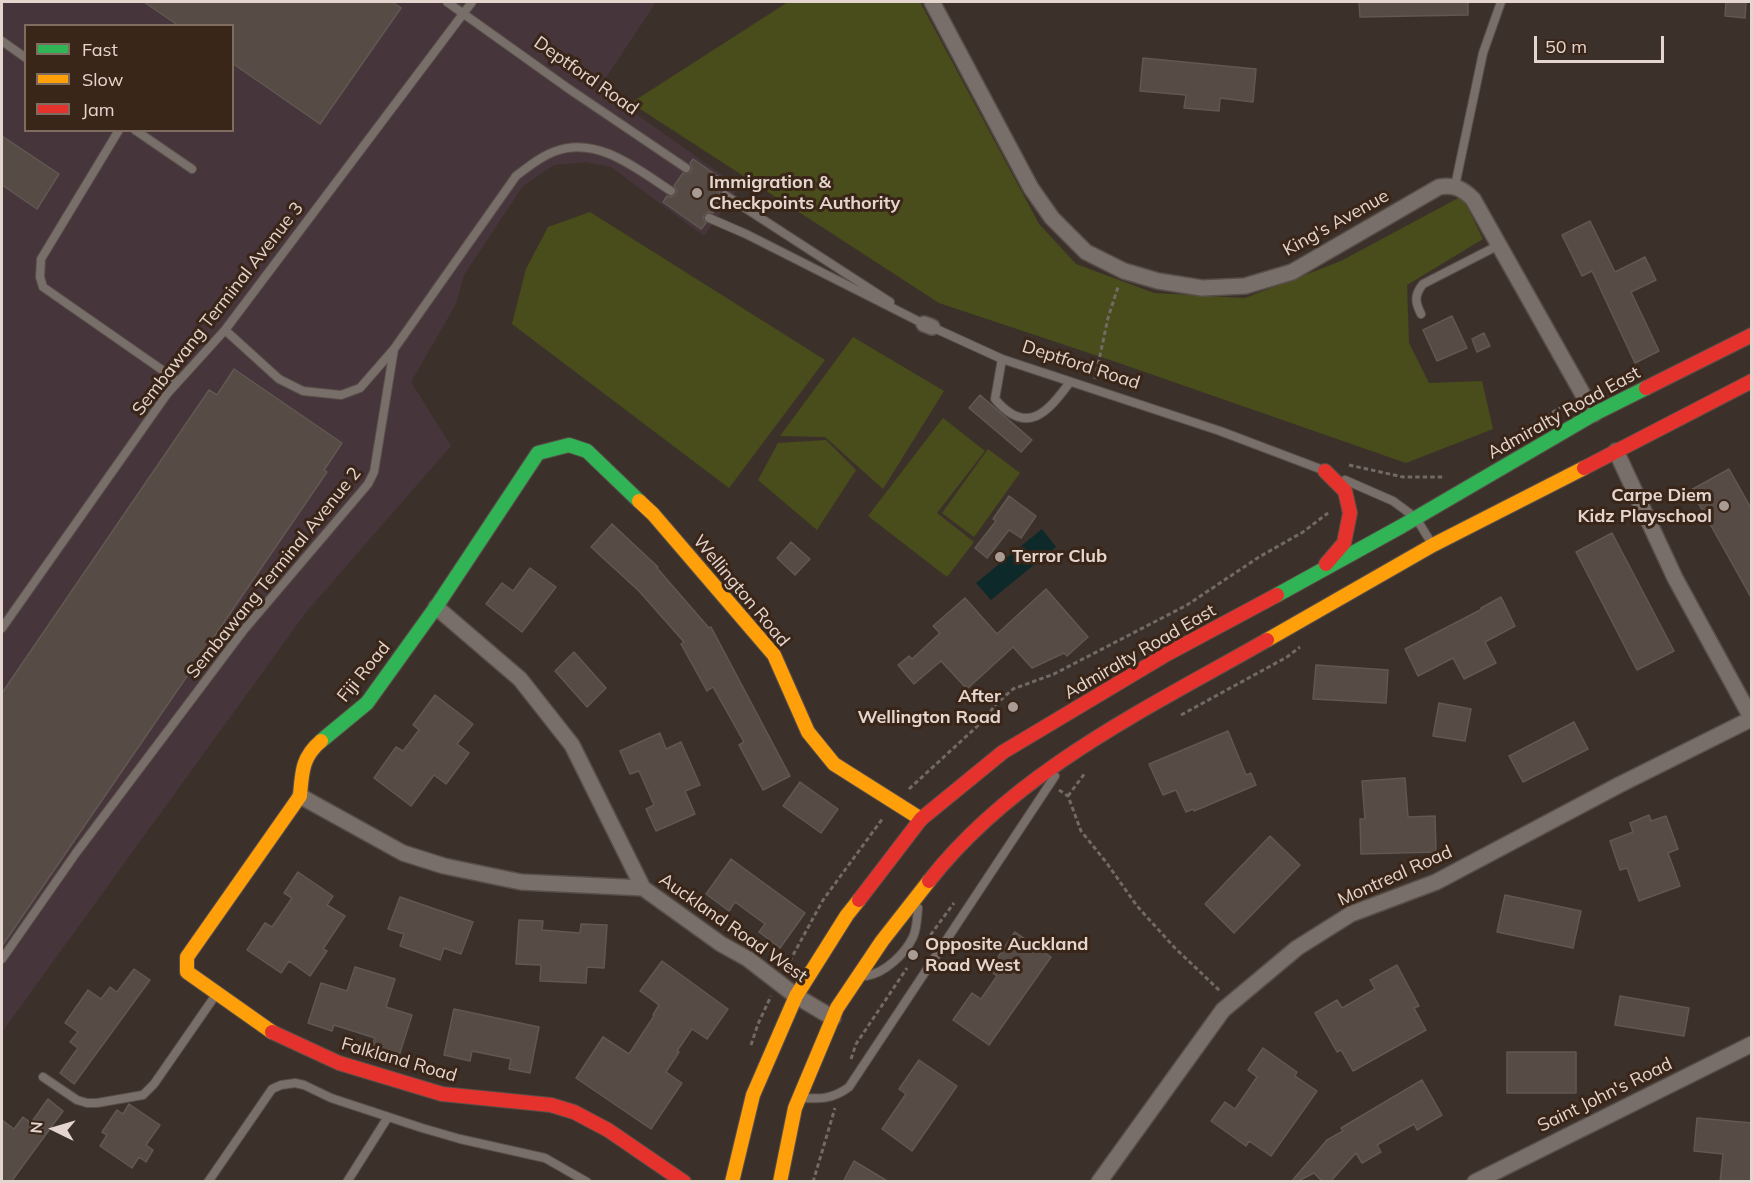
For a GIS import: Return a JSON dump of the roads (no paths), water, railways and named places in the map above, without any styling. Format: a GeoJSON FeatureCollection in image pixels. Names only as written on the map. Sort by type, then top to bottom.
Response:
{"type":"FeatureCollection","features":[{"type":"Feature","properties":{"kind":"main road","name":"Admiralty Road East"},"geometry":{"type":"LineString","coordinates":[[732,1182],[753,1095],[796,996],[847,915],[921,819],[1003,752],[1167,654],[1416,518],[1594,414],[1752,335]]}},
{"type":"Feature","properties":{"kind":"main road"},"geometry":{"type":"LineString","coordinates":[[780,1182],[795,1108],[833,1018],[856,977],[951,853],[1028,784],[1114,728],[1432,545],[1752,381]]}},
{"type":"Feature","properties":{"kind":"main road","name":"Fiji Road"},"geometry":{"type":"LineString","coordinates":[[186,964],[192,948],[300,796],[302,769],[310,750],[367,703],[436,607],[538,453],[569,445]]}},
{"type":"Feature","properties":{"kind":"main road","name":"Wellington Road"},"geometry":{"type":"LineString","coordinates":[[569,445],[587,451],[653,514],[774,655],[808,732],[834,764],[921,819]]}},
{"type":"Feature","properties":{"kind":"main road"},"geometry":{"type":"LineString","coordinates":[[1316,574],[1344,543],[1350,513],[1345,491],[1325,471]]}},
{"type":"Feature","properties":{"kind":"main road","name":"Falkland Road"},"geometry":{"type":"LineString","coordinates":[[186,964],[187,972],[193,978],[268,1030],[339,1063],[442,1094],[550,1105],[574,1112],[608,1130],[684,1182]]}},
{"type":"Feature","properties":{"kind":"street","name":"King's Avenue"},"geometry":{"type":"LineString","coordinates":[[932,2],[1031,188],[1052,218],[1086,252],[1124,271],[1158,281],[1202,288],[1245,286],[1292,272],[1439,187],[1455,186]]}},
{"type":"Feature","properties":{"kind":"street"},"geometry":{"type":"LineString","coordinates":[[1455,186],[1466,192],[1473,200],[1594,414]]}},
{"type":"Feature","properties":{"kind":"street"},"geometry":{"type":"LineString","coordinates":[[1616,451],[1675,578],[1751,719]]}},
{"type":"Feature","properties":{"kind":"street"},"geometry":{"type":"LineString","coordinates":[[436,607],[520,679],[572,745],[643,888]]}},
{"type":"Feature","properties":{"kind":"street","name":"Montreal Road"},"geometry":{"type":"LineString","coordinates":[[1099,1182],[1223,1010],[1297,948],[1351,914],[1436,882],[1619,785],[1751,719]]}},
{"type":"Feature","properties":{"kind":"street","name":"Auckland Road West"},"geometry":{"type":"LineString","coordinates":[[300,796],[403,853],[444,866],[522,882],[643,888],[721,944],[748,959],[796,996],[833,1018]]}},
{"type":"Feature","properties":{"kind":"street","name":"Saint John's Road"},"geometry":{"type":"LineString","coordinates":[[1475,1182],[1752,1044]]}},
{"type":"Feature","properties":{"kind":"lane","name":"Deptford Road"},"geometry":{"type":"LineString","coordinates":[[447,2],[569,89],[686,168]]}},
{"type":"Feature","properties":{"kind":"lane","name":"Sembawang Terminal Avenue 3"},"geometry":{"type":"LineString","coordinates":[[2,628],[167,394],[225,330],[472,2]]}},
{"type":"Feature","properties":{"kind":"lane"},"geometry":{"type":"LineString","coordinates":[[1455,186],[1482,53],[1501,2]]}},
{"type":"Feature","properties":{"kind":"lane"},"geometry":{"type":"LineString","coordinates":[[2,42],[24,57]]}},
{"type":"Feature","properties":{"kind":"lane"},"geometry":{"type":"LineString","coordinates":[[118,132],[41,259],[40,277],[43,288],[178,381]]}},
{"type":"Feature","properties":{"kind":"lane"},"geometry":{"type":"LineString","coordinates":[[138,132],[192,169]]}},
{"type":"Feature","properties":{"kind":"lane","name":"Sembawang Terminal Avenue 2"},"geometry":{"type":"LineString","coordinates":[[2,959],[76,853],[243,631],[368,484],[374,472],[394,349],[516,176],[534,162],[556,151],[585,147],[613,154],[670,191]]}},
{"type":"Feature","properties":{"kind":"lane","name":"Deptford Road"},"geometry":{"type":"LineString","coordinates":[[725,195],[928,325],[1002,359],[1220,431],[1325,471],[1393,501],[1416,518],[1432,545]]}},
{"type":"Feature","properties":{"kind":"lane"},"geometry":{"type":"LineString","coordinates":[[709,218],[746,234],[928,325]]}},
{"type":"Feature","properties":{"kind":"lane"},"geometry":{"type":"LineString","coordinates":[[1421,314],[1416,303],[1417,291],[1423,284],[1499,245]]}},
{"type":"Feature","properties":{"kind":"lane"},"geometry":{"type":"LineString","coordinates":[[225,330],[279,379],[303,391],[341,395],[360,388],[394,349]]}},
{"type":"Feature","properties":{"kind":"lane"},"geometry":{"type":"LineString","coordinates":[[1002,359],[995,399],[1006,412],[1021,418],[1035,418],[1050,408],[1070,382]]}},
{"type":"Feature","properties":{"kind":"lane"},"geometry":{"type":"LineString","coordinates":[[799,1098],[826,1099],[849,1087],[1064,762]]}},
{"type":"Feature","properties":{"kind":"lane"},"geometry":{"type":"LineString","coordinates":[[856,977],[872,975],[895,961],[902,953],[914,936],[920,891]]}},
{"type":"Feature","properties":{"kind":"lane"},"geometry":{"type":"LineString","coordinates":[[43,1077],[77,1100],[87,1103],[143,1095],[154,1084],[216,994]]}},
{"type":"Feature","properties":{"kind":"lane"},"geometry":{"type":"LineString","coordinates":[[208,1182],[272,1089],[281,1084],[295,1083],[331,1098],[460,1139],[545,1158],[586,1182]]}},
{"type":"Feature","properties":{"kind":"lane"},"geometry":{"type":"LineString","coordinates":[[347,1182],[388,1117]]}},
{"type":"Feature","properties":{"kind":"water"},"geometry":{"type":"Polygon","coordinates":[[[1042,529],[1056,547],[991,600],[976,583],[1042,529]]]}},
{"type":"Feature","properties":{"kind":"place","name":"Immigration & Checkpoints Authority"},"geometry":{"type":"Point","coordinates":[697,193]}},
{"type":"Feature","properties":{"kind":"place","name":"Carpe Diem Kidz Playschool"},"geometry":{"type":"Point","coordinates":[1724,506]}},
{"type":"Feature","properties":{"kind":"place","name":"Terror Club"},"geometry":{"type":"Point","coordinates":[1000,557]}},
{"type":"Feature","properties":{"kind":"place","name":"After Wellington Road"},"geometry":{"type":"Point","coordinates":[1013,707]}},
{"type":"Feature","properties":{"kind":"place","name":"Opposite Auckland Road West"},"geometry":{"type":"Point","coordinates":[913,955]}}]}
